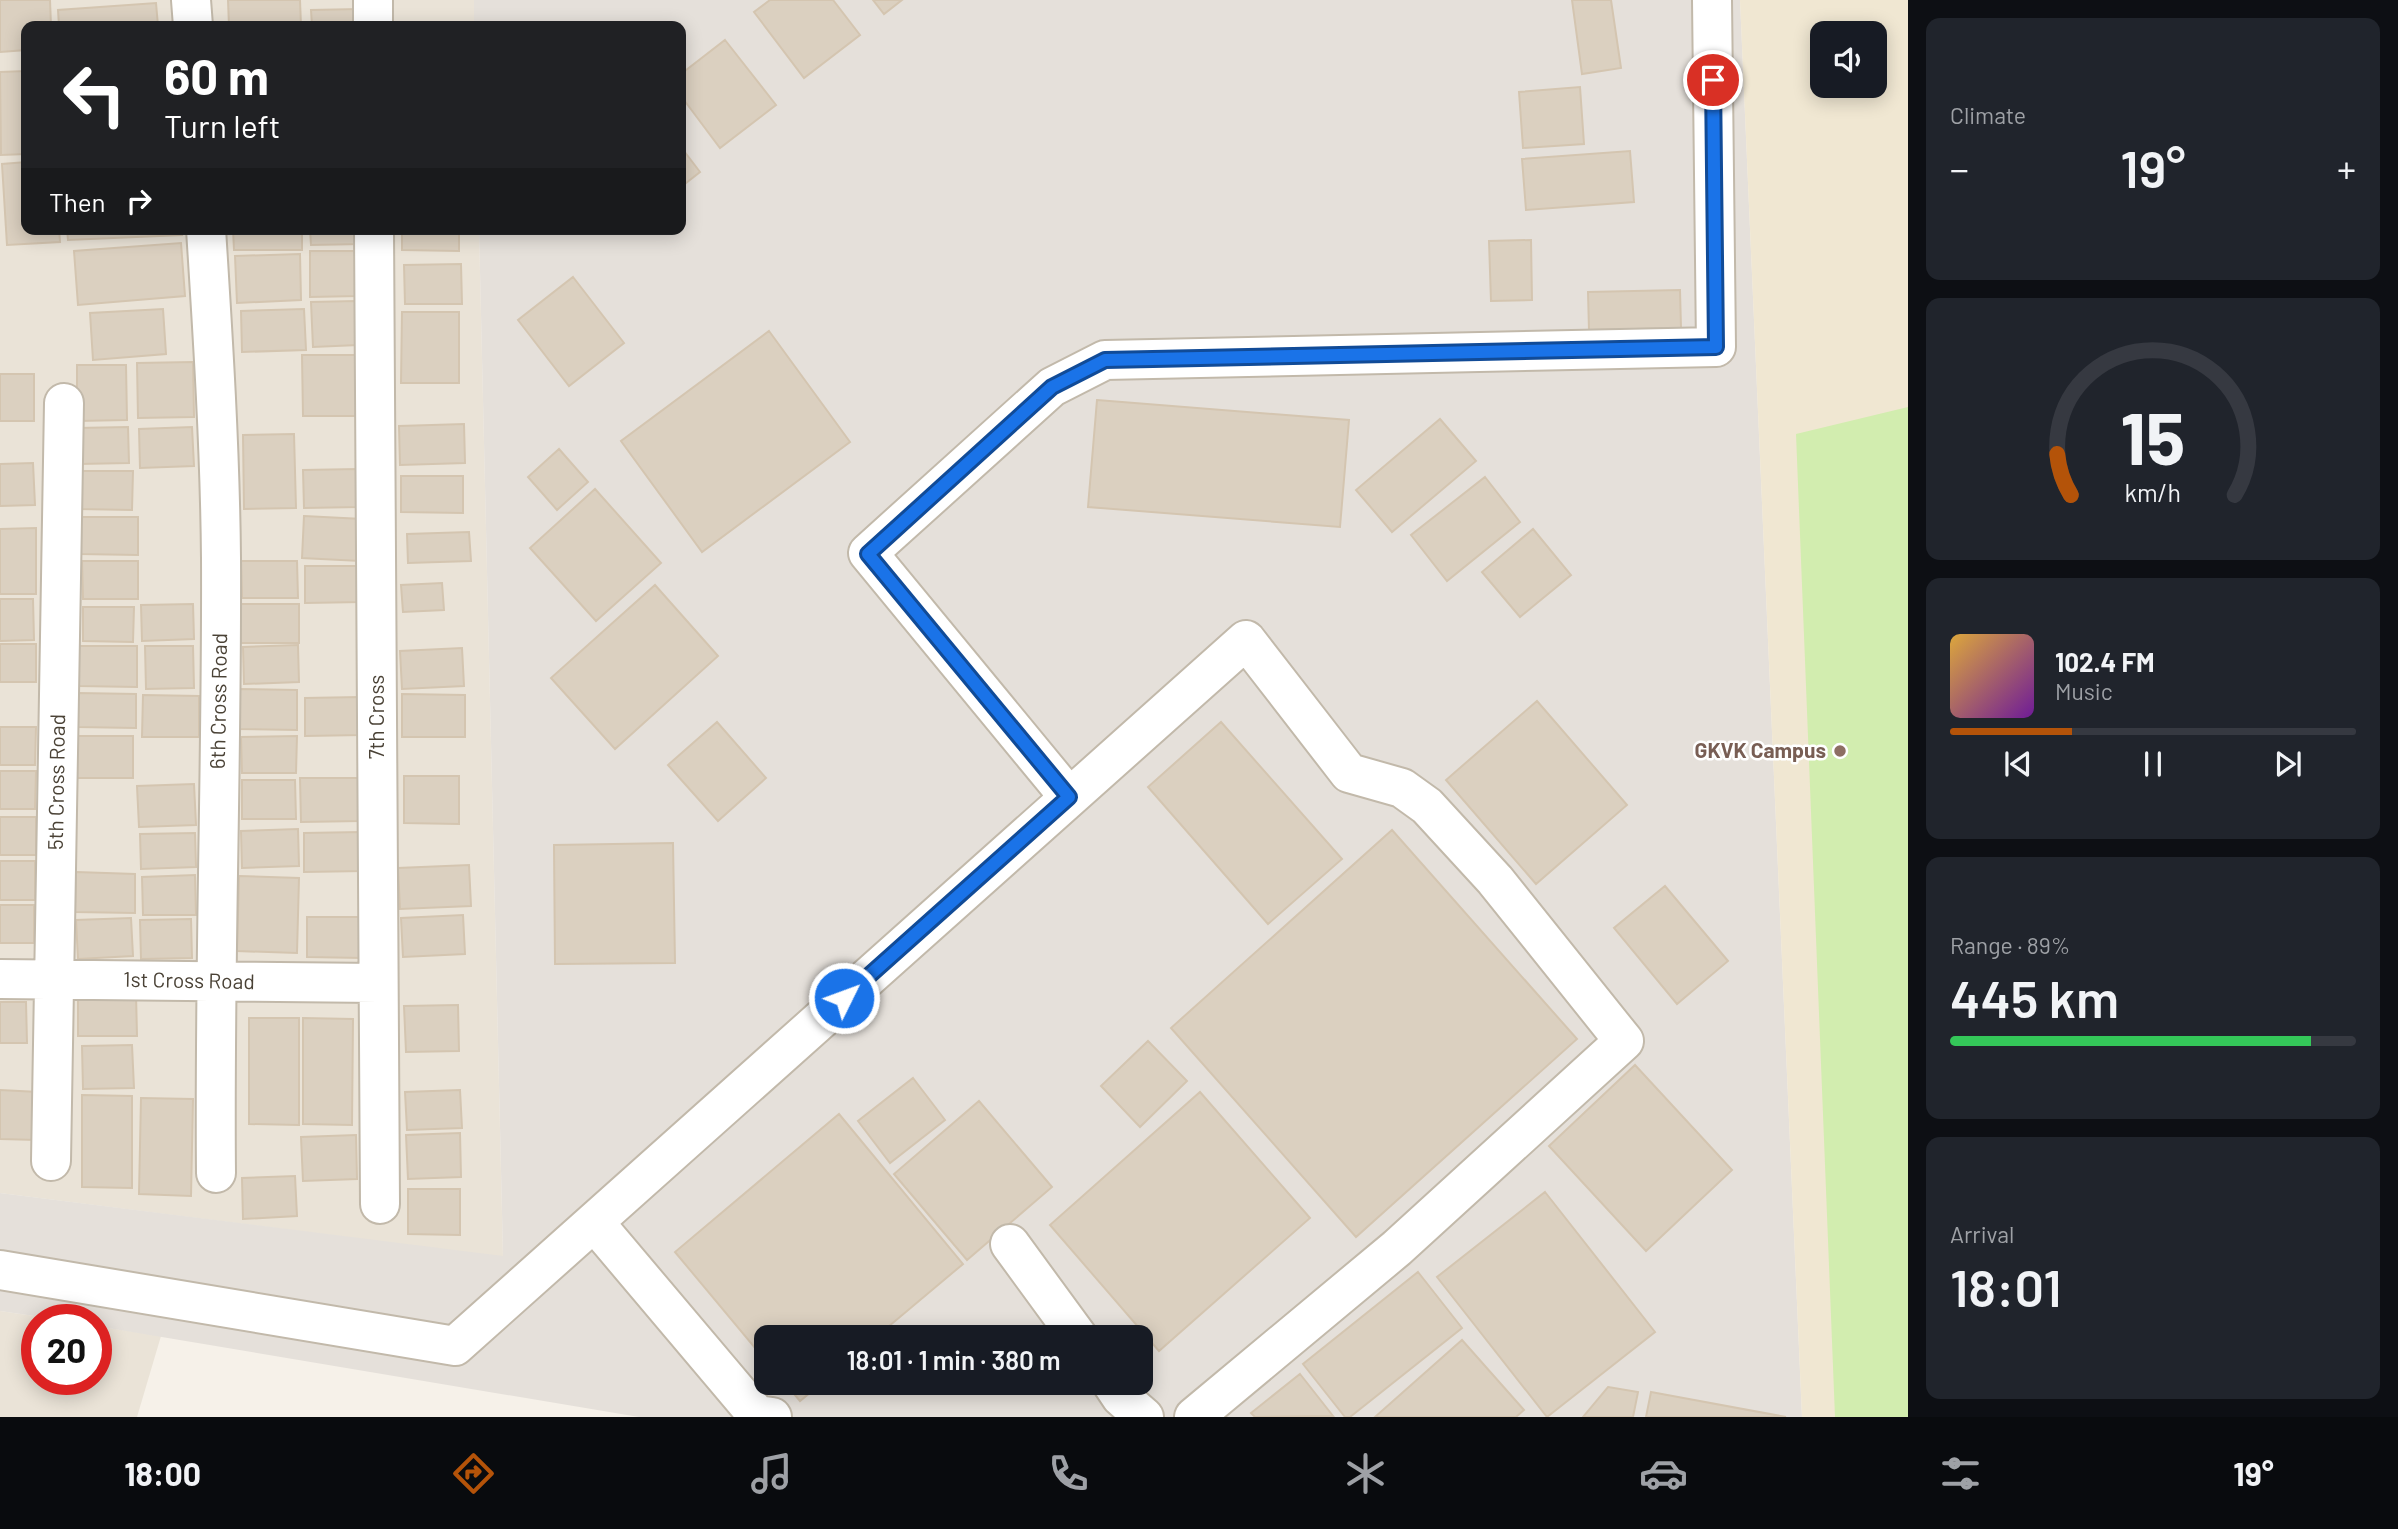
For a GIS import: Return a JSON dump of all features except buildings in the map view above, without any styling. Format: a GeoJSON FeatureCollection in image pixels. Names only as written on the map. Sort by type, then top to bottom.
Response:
{"type":"FeatureCollection","features":[{"type":"Feature","properties":{"kind":"street"},"geometry":{"type":"LineString","coordinates":[[191,0],[193,21]]}},
{"type":"Feature","properties":{"kind":"street"},"geometry":{"type":"LineString","coordinates":[[373,0],[373,21]]}},
{"type":"Feature","properties":{"kind":"street"},"geometry":{"type":"LineString","coordinates":[[1069,797],[868,554],[1052,387],[1105,360],[1716,347],[1712,0]]}},
{"type":"Feature","properties":{"kind":"street","name":"6th Cross Road"},"geometry":{"type":"LineString","coordinates":[[206,235],[216,390],[221,558],[214,982],[216,1173]]}},
{"type":"Feature","properties":{"kind":"street","name":"7th Cross"},"geometry":{"type":"LineString","coordinates":[[374,235],[380,1204]]}},
{"type":"Feature","properties":{"kind":"street","name":"5th Cross Road"},"geometry":{"type":"LineString","coordinates":[[51,1161],[64,403]]}},
{"type":"Feature","properties":{"kind":"street"},"geometry":{"type":"LineString","coordinates":[[0,1270],[455,1346],[1246,640],[1349,773],[1402,788],[1435,815],[1495,880],[1624,1041],[1397,1248],[1194,1417]]}},
{"type":"Feature","properties":{"kind":"street","name":"1st Cross Road"},"geometry":{"type":"LineString","coordinates":[[0,979],[378,983]]}},
{"type":"Feature","properties":{"kind":"street"},"geometry":{"type":"LineString","coordinates":[[594,1222],[757,1415],[772,1417]]}},
{"type":"Feature","properties":{"kind":"street"},"geometry":{"type":"LineString","coordinates":[[1010,1244],[1069,1325]]}},
{"type":"Feature","properties":{"kind":"street"},"geometry":{"type":"LineString","coordinates":[[1120,1395],[1144,1417]]}},
{"type":"Feature","properties":{"kind":"shaded area"},"geometry":{"type":"Polygon","coordinates":[[[0,0],[474,0],[474,21],[21,21],[21,235],[479,235],[503,1257],[0,1193],[0,0]]]}},
{"type":"Feature","properties":{"kind":"shaded area"},"geometry":{"type":"Polygon","coordinates":[[[474,0],[1740,0],[1802,1417],[639,1417],[112,1329],[112,1304],[21,1304],[21,1314],[0,1311],[0,1193],[503,1256],[479,235],[686,235],[686,21],[474,21],[474,0]]]}},
{"type":"Feature","properties":{"kind":"shaded area","name":"GKVK Campus"},"geometry":{"type":"Polygon","coordinates":[[[1740,0],[1908,0],[1908,1417],[1802,1417],[1740,0]]]}},
{"type":"Feature","properties":{"kind":"shaded area"},"geometry":{"type":"Polygon","coordinates":[[[0,1311],[21,1314],[21,1395],[112,1395],[112,1328],[161,1336],[137,1417],[0,1417],[0,1311]]]}},
{"type":"Feature","properties":{"kind":"green space"},"geometry":{"type":"Polygon","coordinates":[[[1908,407],[1908,1417],[1835,1417],[1796,434],[1908,407]]]}},
{"type":"Feature","properties":{"kind":"place","name":"GKVK Campus"},"geometry":{"type":"Point","coordinates":[1840,751]}},
{"type":"Feature","properties":{"kind":"route"},"geometry":{"type":"LineString","coordinates":[[844,998],[1069,797],[868,554],[959,468],[1052,387],[1105,360],[1716,347],[1713,80]]}}]}
